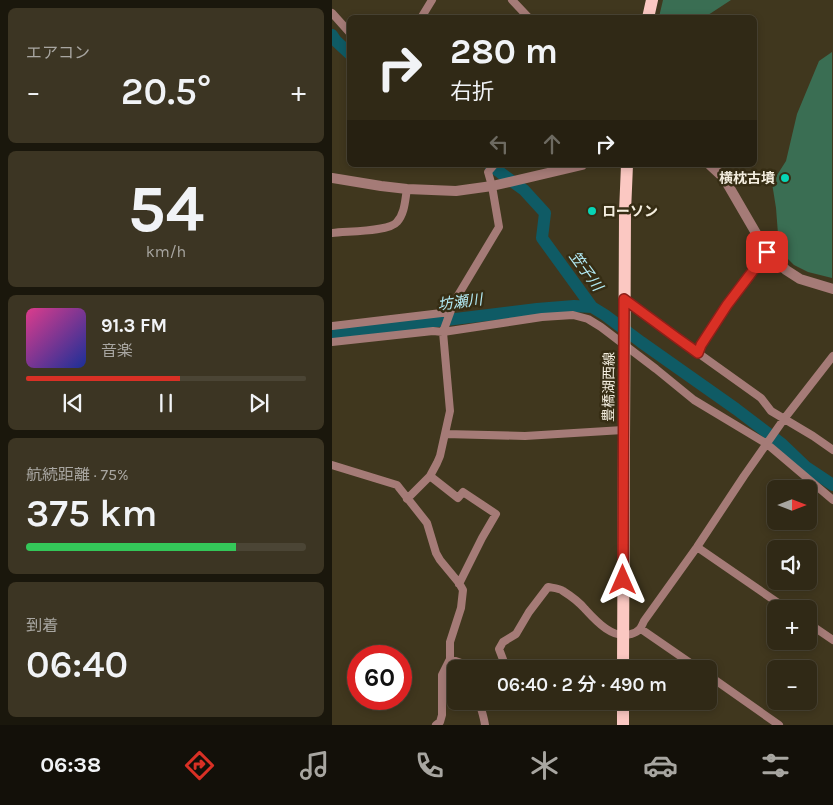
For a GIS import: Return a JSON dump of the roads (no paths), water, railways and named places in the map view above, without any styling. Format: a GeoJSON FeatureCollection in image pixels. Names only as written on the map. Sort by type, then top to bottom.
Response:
{"type":"FeatureCollection","features":[{"type":"Feature","properties":{"kind":"main road"},"geometry":{"type":"LineString","coordinates":[[649,15],[652,0]]}},
{"type":"Feature","properties":{"kind":"main road","name":"豊橋湖西線"},"geometry":{"type":"LineString","coordinates":[[623,660],[624,303],[627,167]]}},
{"type":"Feature","properties":{"kind":"main road"},"geometry":{"type":"LineString","coordinates":[[623,710],[623,725]]}},
{"type":"Feature","properties":{"kind":"street"},"geometry":{"type":"LineString","coordinates":[[423,15],[432,0]]}},
{"type":"Feature","properties":{"kind":"street"},"geometry":{"type":"LineString","coordinates":[[512,0],[526,15]]}},
{"type":"Feature","properties":{"kind":"street"},"geometry":{"type":"LineString","coordinates":[[332,13],[347,30]]}},
{"type":"Feature","properties":{"kind":"street"},"geometry":{"type":"LineString","coordinates":[[407,499],[430,476],[440,456],[445,434],[450,411],[444,330],[449,313],[499,227],[488,172],[492,167]]}},
{"type":"Feature","properties":{"kind":"street"},"geometry":{"type":"LineString","coordinates":[[332,178],[407,189],[456,190],[492,186],[573,167]]}},
{"type":"Feature","properties":{"kind":"street"},"geometry":{"type":"LineString","coordinates":[[712,167],[724,178],[767,252],[786,270],[800,279],[832,289]]}},
{"type":"Feature","properties":{"kind":"street"},"geometry":{"type":"LineString","coordinates":[[332,233],[387,229],[396,224],[402,215],[407,189]]}},
{"type":"Feature","properties":{"kind":"street"},"geometry":{"type":"LineString","coordinates":[[698,353],[701,345],[727,305],[767,252]]}},
{"type":"Feature","properties":{"kind":"street"},"geometry":{"type":"LineString","coordinates":[[624,303],[761,398],[771,411],[783,421],[813,436],[832,450]]}},
{"type":"Feature","properties":{"kind":"street"},"geometry":{"type":"LineString","coordinates":[[332,326],[449,313]]}},
{"type":"Feature","properties":{"kind":"street"},"geometry":{"type":"LineString","coordinates":[[332,342],[542,317],[573,316],[588,319],[625,342],[694,400],[767,444],[832,500]]}},
{"type":"Feature","properties":{"kind":"street"},"geometry":{"type":"LineString","coordinates":[[503,660],[499,649],[503,642],[516,634],[529,612],[548,588],[562,590],[602,626],[616,635],[633,634],[640,629],[744,476],[832,356]]}},
{"type":"Feature","properties":{"kind":"street"},"geometry":{"type":"LineString","coordinates":[[445,434],[525,436],[623,430]]}},
{"type":"Feature","properties":{"kind":"street"},"geometry":{"type":"LineString","coordinates":[[332,465],[397,485],[427,523],[436,553],[463,590],[462,608],[450,642],[450,659],[442,675],[442,715],[440,722],[436,725]]}},
{"type":"Feature","properties":{"kind":"street"},"geometry":{"type":"LineString","coordinates":[[430,476],[458,498],[463,492],[496,514],[459,584]]}},
{"type":"Feature","properties":{"kind":"street"},"geometry":{"type":"LineString","coordinates":[[697,547],[774,600]]}},
{"type":"Feature","properties":{"kind":"street"},"geometry":{"type":"LineString","coordinates":[[640,629],[686,660]]}},
{"type":"Feature","properties":{"kind":"street"},"geometry":{"type":"LineString","coordinates":[[817,629],[832,640]]}},
{"type":"Feature","properties":{"kind":"street"},"geometry":{"type":"LineString","coordinates":[[717,681],[779,725]]}},
{"type":"Feature","properties":{"kind":"street"},"geometry":{"type":"LineString","coordinates":[[482,710],[486,725]]}},
{"type":"Feature","properties":{"kind":"waterway","name":"笠子川"},"geometry":{"type":"LineString","coordinates":[[332,35],[347,51]]}},
{"type":"Feature","properties":{"kind":"waterway","name":"笠子川"},"geometry":{"type":"LineString","coordinates":[[493,167],[524,190],[545,213],[542,238],[592,307],[736,409],[782,444],[806,467],[833,485]]}},
{"type":"Feature","properties":{"kind":"waterway","name":"坊瀬川"},"geometry":{"type":"LineString","coordinates":[[332,334],[537,309],[574,306],[592,307]]}},
{"type":"Feature","properties":{"kind":"place","name":"横枕古墳"},"geometry":{"type":"Point","coordinates":[785,178]}},
{"type":"Feature","properties":{"kind":"place","name":"ローソン"},"geometry":{"type":"Point","coordinates":[592,211]}}]}
